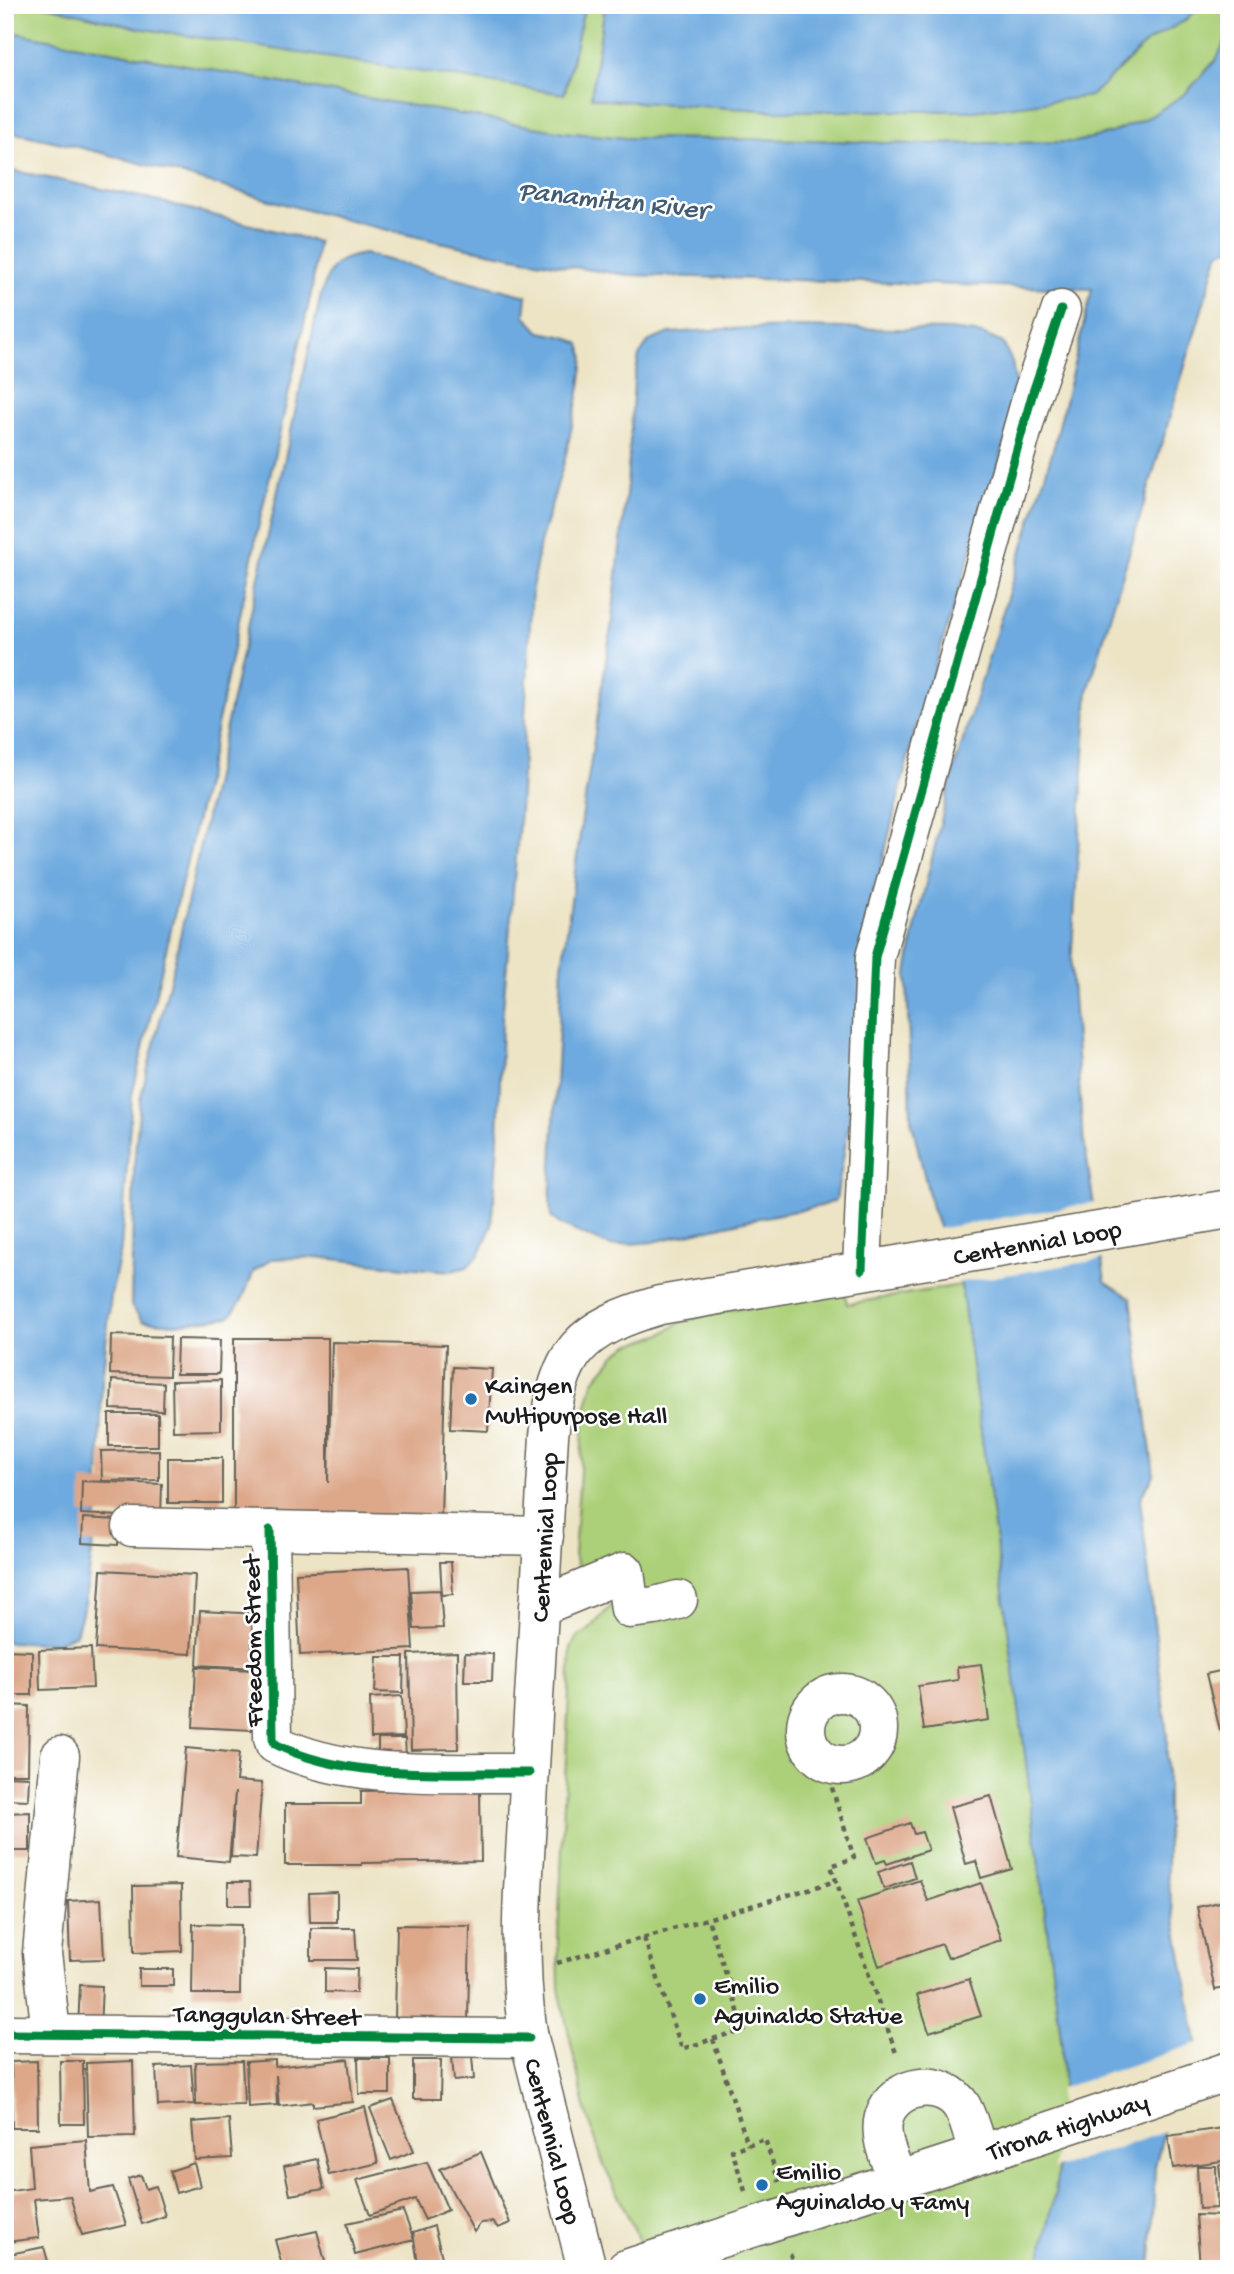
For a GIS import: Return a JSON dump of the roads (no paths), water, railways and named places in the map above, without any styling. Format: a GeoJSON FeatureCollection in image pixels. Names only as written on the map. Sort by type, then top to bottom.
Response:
{"type":"FeatureCollection","features":[{"type":"Feature","properties":{"kind":"street"},"geometry":{"type":"LineString","coordinates":[[879,1267],[875,957],[1033,392],[1061,310]]}},
{"type":"Feature","properties":{"kind":"street","name":"Centennial Loop"},"geometry":{"type":"LineString","coordinates":[[587,2269],[528,2038],[521,1962],[529,1773],[552,1409],[568,1359],[591,1333],[611,1321],[660,1305],[1229,1209]]}},
{"type":"Feature","properties":{"kind":"street","name":"Freedom Street"},"geometry":{"type":"LineString","coordinates":[[132,1527],[544,1536]]}},
{"type":"Feature","properties":{"kind":"street","name":"Freedom Street"},"geometry":{"type":"LineString","coordinates":[[270,1530],[275,1744],[311,1760],[392,1772],[529,1773]]}},
{"type":"Feature","properties":{"kind":"street"},"geometry":{"type":"LineString","coordinates":[[539,1607],[625,1572],[630,1609],[678,1600]]}},
{"type":"Feature","properties":{"kind":"street"},"geometry":{"type":"LineString","coordinates":[[51,2033],[42,1953],[60,1756]]}},
{"type":"Feature","properties":{"kind":"street","name":"Tanggulan Street"},"geometry":{"type":"LineString","coordinates":[[5,2034],[528,2038]]}},
{"type":"Feature","properties":{"kind":"street","name":"Tirona Highway"},"geometry":{"type":"LineString","coordinates":[[626,2269],[1224,2073]]}},
{"type":"Feature","properties":{"kind":"street"},"geometry":{"type":"LineString","coordinates":[[898,2181],[882,2131],[889,2105],[909,2090],[923,2087],[939,2089],[952,2096],[962,2107],[978,2154]]}},
{"type":"Feature","properties":{"kind":"water"},"geometry":{"type":"Polygon","coordinates":[[[43,5],[585,5],[564,94],[138,28],[43,5]]]}},
{"type":"Feature","properties":{"kind":"water"},"geometry":{"type":"Polygon","coordinates":[[[605,5],[1200,5],[1187,19],[1146,43],[1091,96],[975,111],[778,111],[591,97],[605,5]]]}},
{"type":"Feature","properties":{"kind":"water","name":"Panamitan River"},"geometry":{"type":"Polygon","coordinates":[[[5,31],[563,132],[625,138],[911,144],[1076,142],[1111,133],[1151,116],[1186,93],[1216,60],[1229,34],[1229,249],[1219,252],[1088,691],[1071,967],[1082,1126],[1105,1281],[1131,1298],[1154,1475],[1140,1498],[1167,1736],[1167,1875],[1199,2053],[1166,2123],[1155,2166],[1151,2269],[1038,2269],[1055,2194],[1064,2119],[1062,2046],[961,1285],[932,1208],[911,1119],[907,974],[914,933],[951,779],[1055,443],[1092,289],[629,275],[493,253],[403,234],[105,154],[5,131],[5,31]]]}},
{"type":"Feature","properties":{"kind":"water"},"geometry":{"type":"Polygon","coordinates":[[[5,169],[151,199],[318,242],[312,289],[259,524],[205,784],[132,1095],[121,1249],[111,1295],[102,1382],[98,1507],[85,1603],[76,1634],[56,1643],[5,1642],[5,169]]]}},
{"type":"Feature","properties":{"kind":"water"},"geometry":{"type":"Polygon","coordinates":[[[364,254],[527,296],[525,316],[540,332],[566,337],[580,344],[584,358],[565,459],[540,543],[532,588],[520,810],[502,1021],[492,1225],[479,1255],[467,1267],[451,1271],[316,1257],[272,1259],[254,1271],[242,1300],[229,1317],[175,1324],[143,1321],[131,1306],[134,1166],[140,1100],[173,968],[321,294],[331,270],[339,261],[364,254]]]}},
{"type":"Feature","properties":{"kind":"water"},"geometry":{"type":"Polygon","coordinates":[[[795,327],[950,330],[982,334],[1003,343],[1012,362],[1017,391],[1002,453],[914,734],[882,863],[852,1106],[836,1200],[821,1206],[653,1242],[610,1246],[561,1225],[551,1217],[550,1203],[562,967],[611,628],[627,485],[634,381],[639,356],[649,341],[670,333],[795,327]]]}},
{"type":"Feature","properties":{"kind":"place","name":"Kaingen Multipurpose Hall"},"geometry":{"type":"Point","coordinates":[471,1399]}},
{"type":"Feature","properties":{"kind":"place","name":"Emilio Aguinaldo Statue"},"geometry":{"type":"Point","coordinates":[700,1999]}},
{"type":"Feature","properties":{"kind":"place","name":"Emilio Aguinaldo y Famy"},"geometry":{"type":"Point","coordinates":[762,2185]}}]}
